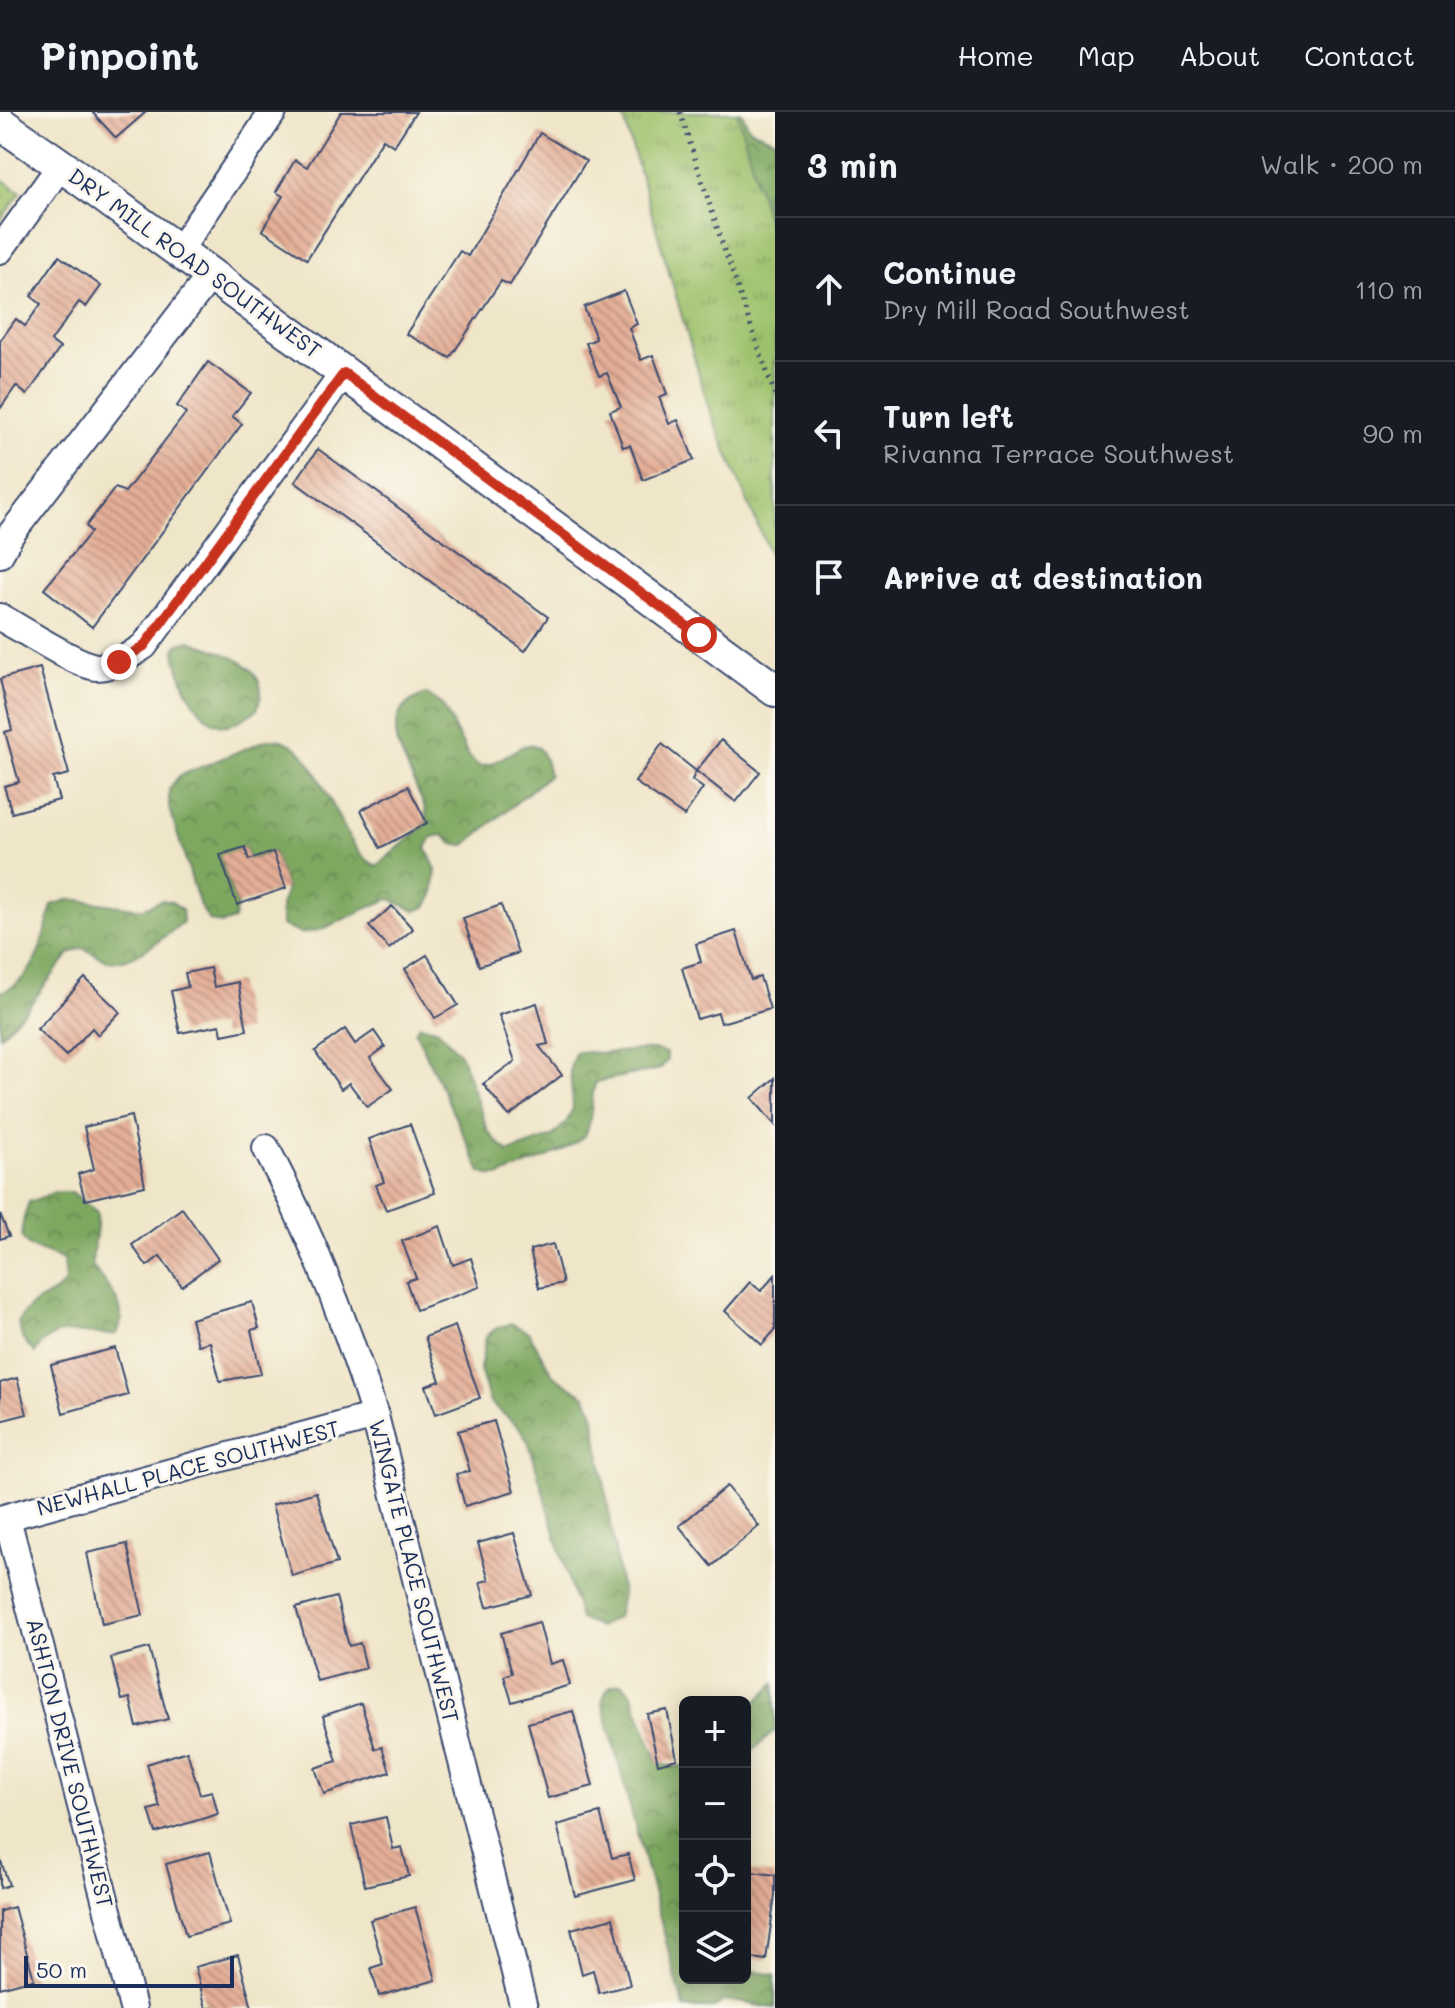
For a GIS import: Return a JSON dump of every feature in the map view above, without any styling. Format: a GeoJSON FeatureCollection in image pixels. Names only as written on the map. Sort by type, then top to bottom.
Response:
{"type":"FeatureCollection","features":[{"type":"Feature","properties":{"kind":"street"},"geometry":{"type":"LineString","coordinates":[[178,252],[273,112]]}},
{"type":"Feature","properties":{"kind":"street","name":"DRY MILL ROAD SOUTHWEST"},"geometry":{"type":"LineString","coordinates":[[0,123],[775,690]]}},
{"type":"Feature","properties":{"kind":"street"},"geometry":{"type":"LineString","coordinates":[[0,250],[61,165]]}},
{"type":"Feature","properties":{"kind":"street"},"geometry":{"type":"LineString","coordinates":[[0,554],[11,534],[211,275]]}},
{"type":"Feature","properties":{"kind":"street"},"geometry":{"type":"LineString","coordinates":[[0,617],[97,667],[119,662],[144,646],[344,373]]}},
{"type":"Feature","properties":{"kind":"street","name":"WINGATE PLACE SOUTHWEST"},"geometry":{"type":"LineString","coordinates":[[266,1148],[324,1268],[352,1341],[375,1416],[524,2008]]}},
{"type":"Feature","properties":{"kind":"street","name":"NEWHALL PLACE SOUTHWEST"},"geometry":{"type":"LineString","coordinates":[[3,1518],[375,1416]]}},
{"type":"Feature","properties":{"kind":"street","name":"ASHTON DRIVE SOUTHWEST"},"geometry":{"type":"LineString","coordinates":[[3,1518],[133,2008]]}},
{"type":"Feature","properties":{"kind":"path"},"geometry":{"type":"LineString","coordinates":[[680,112],[775,395]]}},
{"type":"Feature","properties":{"kind":"green space"},"geometry":{"type":"Polygon","coordinates":[[[622,112],[737,112],[775,248],[775,567],[710,412],[622,112]]]}},
{"type":"Feature","properties":{"kind":"green space"},"geometry":{"type":"Polygon","coordinates":[[[703,112],[741,112],[750,129],[775,140],[775,178],[766,200],[775,222],[775,337],[703,112]]]}},
{"type":"Feature","properties":{"kind":"green space"},"geometry":{"type":"Polygon","coordinates":[[[0,178],[21,192],[0,221],[0,178]]]}},
{"type":"Feature","properties":{"kind":"green space"},"geometry":{"type":"Polygon","coordinates":[[[190,641],[233,657],[252,671],[261,691],[257,710],[229,725],[218,724],[199,709],[184,684],[176,659],[175,649],[180,643],[190,641]]]}},
{"type":"Feature","properties":{"kind":"green space"},"geometry":{"type":"Polygon","coordinates":[[[427,694],[443,706],[469,757],[479,766],[491,764],[530,745],[538,747],[549,775],[464,846],[453,844],[443,835],[432,837],[426,848],[436,870],[433,895],[426,907],[415,911],[390,899],[319,930],[298,932],[282,925],[280,909],[286,888],[273,852],[249,860],[245,847],[220,856],[237,905],[234,920],[222,924],[209,920],[200,906],[169,807],[169,789],[179,776],[266,740],[285,742],[301,753],[315,770],[349,837],[362,855],[377,866],[427,823],[425,808],[396,741],[402,710],[411,701],[427,694]]]}},
{"type":"Feature","properties":{"kind":"green space"},"geometry":{"type":"Polygon","coordinates":[[[71,899],[142,909],[162,900],[172,902],[182,910],[183,922],[146,949],[124,960],[105,960],[82,948],[69,954],[29,1006],[0,1036],[0,992],[13,986],[31,968],[42,944],[52,905],[71,899]]]}},
{"type":"Feature","properties":{"kind":"green space"},"geometry":{"type":"Polygon","coordinates":[[[420,1025],[438,1030],[460,1054],[488,1131],[509,1152],[551,1137],[566,1123],[573,1108],[570,1069],[575,1053],[650,1050],[666,1053],[667,1060],[660,1069],[596,1082],[588,1127],[580,1139],[546,1158],[500,1176],[491,1176],[481,1172],[415,1031],[420,1025]]]}},
{"type":"Feature","properties":{"kind":"green space"},"geometry":{"type":"Polygon","coordinates":[[[56,1192],[72,1192],[97,1213],[92,1265],[119,1305],[121,1323],[117,1334],[72,1332],[52,1336],[35,1353],[23,1340],[18,1323],[28,1308],[65,1283],[63,1260],[26,1243],[22,1229],[29,1202],[56,1192]]]}},
{"type":"Feature","properties":{"kind":"green space"},"geometry":{"type":"Polygon","coordinates":[[[511,1323],[529,1333],[553,1375],[585,1396],[593,1410],[622,1595],[617,1617],[599,1627],[580,1619],[529,1443],[519,1427],[490,1403],[480,1369],[486,1337],[495,1329],[511,1323]]]}},
{"type":"Feature","properties":{"kind":"green space"},"geometry":{"type":"Polygon","coordinates":[[[622,1683],[631,1692],[658,1763],[679,1766],[679,1984],[751,1984],[751,1970],[775,1975],[775,2008],[725,2000],[713,2008],[684,2008],[602,1702],[614,1685],[622,1683]]]}},
{"type":"Feature","properties":{"kind":"green space"},"geometry":{"type":"Polygon","coordinates":[[[775,1683],[775,1731],[751,1752],[751,1707],[775,1683]]]}},
{"type":"Feature","properties":{"kind":"building"},"geometry":{"type":"Polygon","coordinates":[[[92,112],[146,112],[116,138],[92,112]]]}},
{"type":"Feature","properties":{"kind":"building"},"geometry":{"type":"Polygon","coordinates":[[[341,112],[416,112],[394,146],[383,139],[307,259],[262,230],[283,196],[276,192],[295,160],[307,167],[341,112]]]}},
{"type":"Feature","properties":{"kind":"building"},"geometry":{"type":"Polygon","coordinates":[[[540,133],[586,161],[510,285],[501,281],[450,358],[406,334],[460,251],[468,256],[540,133]]]}},
{"type":"Feature","properties":{"kind":"building"},"geometry":{"type":"Polygon","coordinates":[[[59,256],[101,286],[86,307],[79,302],[51,341],[60,348],[27,395],[16,386],[0,409],[0,341],[16,319],[25,326],[41,304],[31,296],[59,256]]]}},
{"type":"Feature","properties":{"kind":"building"},"geometry":{"type":"Polygon","coordinates":[[[624,291],[637,324],[629,328],[641,360],[653,355],[667,394],[659,397],[669,424],[678,420],[694,460],[643,480],[630,445],[623,447],[610,411],[621,407],[607,373],[599,376],[586,343],[596,339],[584,307],[624,291]]]}},
{"type":"Feature","properties":{"kind":"building"},"geometry":{"type":"Polygon","coordinates":[[[208,362],[251,393],[232,416],[242,424],[92,627],[44,589],[91,532],[86,526],[115,488],[125,492],[186,413],[177,406],[208,362]]]}},
{"type":"Feature","properties":{"kind":"building"},"geometry":{"type":"Polygon","coordinates":[[[318,449],[548,617],[525,651],[295,482],[318,449]]]}},
{"type":"Feature","properties":{"kind":"building"},"geometry":{"type":"Polygon","coordinates":[[[40,668],[69,774],[53,778],[59,800],[12,813],[4,786],[19,782],[5,732],[12,730],[0,679],[40,668]]]}},
{"type":"Feature","properties":{"kind":"building"},"geometry":{"type":"Polygon","coordinates":[[[721,740],[760,772],[736,802],[696,771],[721,740]]]}},
{"type":"Feature","properties":{"kind":"building"},"geometry":{"type":"Polygon","coordinates":[[[662,744],[696,771],[692,780],[703,788],[684,816],[635,782],[662,744]]]}},
{"type":"Feature","properties":{"kind":"building"},"geometry":{"type":"Polygon","coordinates":[[[408,786],[427,823],[380,848],[361,810],[408,786]]]}},
{"type":"Feature","properties":{"kind":"building"},"geometry":{"type":"Polygon","coordinates":[[[245,847],[249,860],[273,852],[286,888],[237,905],[220,855],[245,847]]]}},
{"type":"Feature","properties":{"kind":"building"},"geometry":{"type":"Polygon","coordinates":[[[501,905],[518,953],[479,966],[463,918],[501,905]]]}},
{"type":"Feature","properties":{"kind":"building"},"geometry":{"type":"Polygon","coordinates":[[[392,906],[413,929],[389,949],[369,926],[392,906]]]}},
{"type":"Feature","properties":{"kind":"building"},"geometry":{"type":"Polygon","coordinates":[[[736,931],[751,980],[760,977],[770,1009],[721,1023],[718,1013],[697,1019],[682,968],[701,962],[696,944],[736,931]]]}},
{"type":"Feature","properties":{"kind":"building"},"geometry":{"type":"Polygon","coordinates":[[[427,955],[458,1005],[435,1018],[405,969],[427,955]]]}},
{"type":"Feature","properties":{"kind":"building"},"geometry":{"type":"Polygon","coordinates":[[[210,968],[214,987],[238,982],[247,1030],[222,1035],[220,1025],[180,1033],[171,991],[188,987],[185,973],[210,968]]]}},
{"type":"Feature","properties":{"kind":"building"},"geometry":{"type":"Polygon","coordinates":[[[85,978],[120,1012],[98,1035],[92,1028],[66,1056],[37,1029],[85,978]]]}},
{"type":"Feature","properties":{"kind":"building"},"geometry":{"type":"Polygon","coordinates":[[[537,1003],[548,1044],[539,1046],[562,1075],[509,1116],[483,1084],[515,1061],[499,1015],[537,1003]]]}},
{"type":"Feature","properties":{"kind":"building"},"geometry":{"type":"Polygon","coordinates":[[[345,1029],[355,1044],[374,1031],[385,1047],[370,1058],[393,1089],[367,1107],[349,1083],[341,1089],[315,1051],[345,1029]]]}},
{"type":"Feature","properties":{"kind":"building"},"geometry":{"type":"Polygon","coordinates":[[[775,1078],[775,1125],[752,1098],[775,1078]]]}},
{"type":"Feature","properties":{"kind":"building"},"geometry":{"type":"Polygon","coordinates":[[[131,1116],[145,1186],[85,1200],[78,1174],[94,1169],[84,1127],[131,1116]]]}},
{"type":"Feature","properties":{"kind":"building"},"geometry":{"type":"Polygon","coordinates":[[[410,1124],[435,1193],[386,1210],[376,1185],[384,1182],[369,1139],[410,1124]]]}},
{"type":"Feature","properties":{"kind":"building"},"geometry":{"type":"Polygon","coordinates":[[[182,1208],[218,1259],[182,1286],[160,1256],[147,1266],[132,1245],[182,1208]]]}},
{"type":"Feature","properties":{"kind":"building"},"geometry":{"type":"Polygon","coordinates":[[[0,1214],[9,1236],[0,1239],[0,1214]]]}},
{"type":"Feature","properties":{"kind":"building"},"geometry":{"type":"Polygon","coordinates":[[[440,1226],[453,1265],[471,1258],[480,1287],[416,1310],[406,1281],[416,1278],[402,1241],[440,1226]]]}},
{"type":"Feature","properties":{"kind":"building"},"geometry":{"type":"Polygon","coordinates":[[[553,1244],[563,1283],[539,1288],[530,1250],[553,1244]]]}},
{"type":"Feature","properties":{"kind":"building"},"geometry":{"type":"Polygon","coordinates":[[[775,1275],[775,1330],[762,1345],[725,1311],[750,1282],[761,1291],[775,1275]]]}},
{"type":"Feature","properties":{"kind":"building"},"geometry":{"type":"Polygon","coordinates":[[[252,1302],[259,1328],[251,1330],[261,1374],[220,1381],[210,1342],[198,1345],[191,1319],[252,1302]]]}},
{"type":"Feature","properties":{"kind":"building"},"geometry":{"type":"Polygon","coordinates":[[[455,1326],[480,1398],[436,1414],[426,1386],[440,1381],[425,1337],[455,1326]]]}},
{"type":"Feature","properties":{"kind":"building"},"geometry":{"type":"Polygon","coordinates":[[[115,1348],[128,1395],[63,1413],[51,1365],[115,1348]]]}},
{"type":"Feature","properties":{"kind":"building"},"geometry":{"type":"Polygon","coordinates":[[[17,1378],[27,1414],[0,1421],[0,1383],[17,1378]]]}},
{"type":"Feature","properties":{"kind":"building"},"geometry":{"type":"Polygon","coordinates":[[[494,1421],[514,1491],[465,1506],[456,1474],[470,1471],[458,1431],[494,1421]]]}},
{"type":"Feature","properties":{"kind":"building"},"geometry":{"type":"Polygon","coordinates":[[[727,1486],[759,1526],[712,1566],[679,1526],[727,1486]]]}},
{"type":"Feature","properties":{"kind":"building"},"geometry":{"type":"Polygon","coordinates":[[[316,1492],[337,1563],[292,1576],[272,1505],[316,1492]]]}},
{"type":"Feature","properties":{"kind":"building"},"geometry":{"type":"Polygon","coordinates":[[[514,1533],[532,1595],[487,1607],[480,1582],[489,1580],[478,1543],[514,1533]]]}},
{"type":"Feature","properties":{"kind":"building"},"geometry":{"type":"Polygon","coordinates":[[[127,1544],[143,1615],[102,1624],[87,1553],[127,1544]]]}},
{"type":"Feature","properties":{"kind":"building"},"geometry":{"type":"Polygon","coordinates":[[[336,1597],[349,1646],[360,1643],[366,1668],[317,1681],[296,1608],[336,1597]]]}},
{"type":"Feature","properties":{"kind":"building"},"geometry":{"type":"Polygon","coordinates":[[[539,1622],[550,1664],[563,1660],[570,1685],[512,1702],[504,1676],[512,1673],[501,1633],[539,1622]]]}},
{"type":"Feature","properties":{"kind":"building"},"geometry":{"type":"Polygon","coordinates":[[[149,1648],[168,1719],[137,1727],[130,1698],[122,1700],[111,1658],[149,1648]]]}},
{"type":"Feature","properties":{"kind":"building"},"geometry":{"type":"Polygon","coordinates":[[[361,1703],[375,1749],[382,1747],[390,1772],[324,1794],[315,1768],[337,1761],[323,1716],[361,1703]]]}},
{"type":"Feature","properties":{"kind":"building"},"geometry":{"type":"Polygon","coordinates":[[[667,1710],[677,1759],[658,1764],[647,1714],[667,1710]]]}},
{"type":"Feature","properties":{"kind":"building"},"geometry":{"type":"Polygon","coordinates":[[[573,1711],[593,1786],[548,1798],[528,1723],[573,1711]]]}},
{"type":"Feature","properties":{"kind":"building"},"geometry":{"type":"Polygon","coordinates":[[[187,1751],[200,1794],[212,1791],[218,1814],[156,1833],[149,1810],[160,1807],[147,1764],[187,1751]]]}},
{"type":"Feature","properties":{"kind":"building"},"geometry":{"type":"Polygon","coordinates":[[[600,1813],[612,1858],[628,1854],[635,1880],[575,1896],[557,1825],[600,1813]]]}},
{"type":"Feature","properties":{"kind":"building"},"geometry":{"type":"Polygon","coordinates":[[[386,1817],[393,1849],[402,1847],[409,1876],[365,1886],[351,1825],[386,1817]]]}},
{"type":"Feature","properties":{"kind":"building"},"geometry":{"type":"Polygon","coordinates":[[[210,1852],[230,1924],[186,1936],[166,1864],[210,1852]]]}},
{"type":"Feature","properties":{"kind":"building"},"geometry":{"type":"Polygon","coordinates":[[[0,1858],[9,1885],[0,1888],[0,1858]]]}},
{"type":"Feature","properties":{"kind":"building"},"geometry":{"type":"Polygon","coordinates":[[[751,1872],[775,1875],[766,1960],[751,1958],[751,1872]]]}},
{"type":"Feature","properties":{"kind":"building"},"geometry":{"type":"Polygon","coordinates":[[[14,1907],[34,1979],[0,1988],[0,1911],[14,1907]]]}},
{"type":"Feature","properties":{"kind":"building"},"geometry":{"type":"Polygon","coordinates":[[[415,1907],[436,1980],[379,1996],[371,1968],[383,1964],[370,1920],[415,1907]]]}},
{"type":"Feature","properties":{"kind":"building"},"geometry":{"type":"Polygon","coordinates":[[[613,1918],[630,1985],[599,1993],[593,1970],[582,1974],[571,1929],[613,1918]]]}},
{"type":"Feature","properties":{"kind":"building"},"geometry":{"type":"Polygon","coordinates":[[[238,1955],[252,2008],[206,2008],[195,1967],[238,1955]]]}},
{"type":"Feature","properties":{"kind":"route"},"geometry":{"type":"LineString","coordinates":[[119,662],[144,646],[344,373],[699,635]]}}]}
